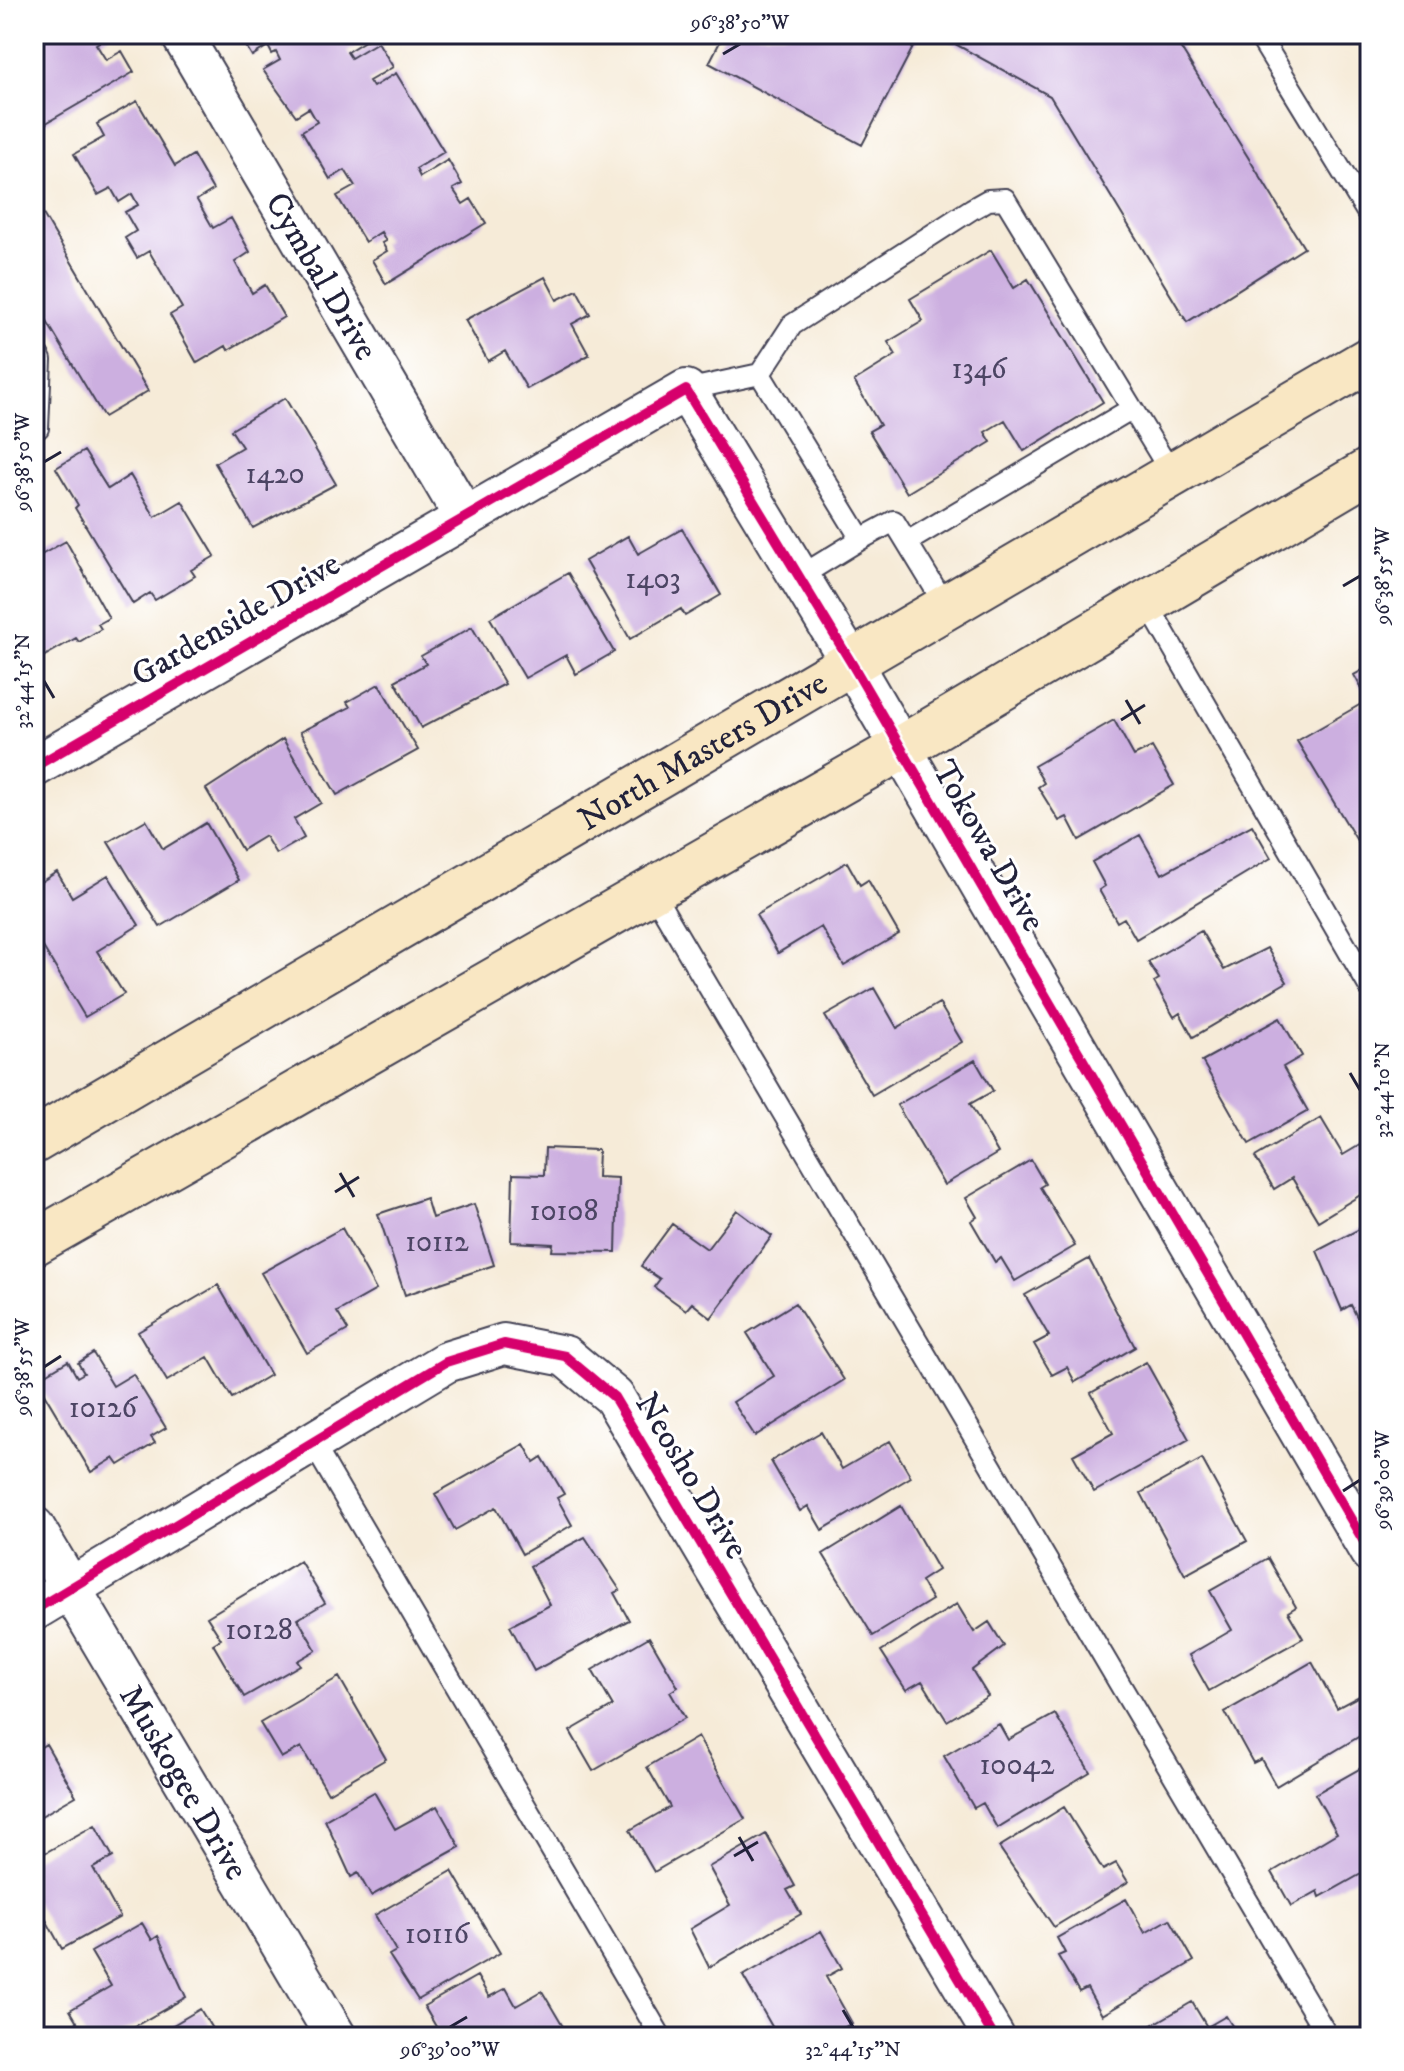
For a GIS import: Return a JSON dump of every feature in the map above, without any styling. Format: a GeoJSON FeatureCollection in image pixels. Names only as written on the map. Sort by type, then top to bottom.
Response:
{"type":"FeatureCollection","features":[{"type":"Feature","properties":{"kind":"main road","name":"North Masters Drive"},"geometry":{"type":"LineString","coordinates":[[34,1141],[1370,359]]}},
{"type":"Feature","properties":{"kind":"main road"},"geometry":{"type":"LineString","coordinates":[[34,1243],[901,748],[1370,470]]}},
{"type":"Feature","properties":{"kind":"street","name":"Cymbal Drive"},"geometry":{"type":"LineString","coordinates":[[181,34],[465,518]]}},
{"type":"Feature","properties":{"kind":"street"},"geometry":{"type":"LineString","coordinates":[[465,518],[686,390]]}},
{"type":"Feature","properties":{"kind":"street","name":"Tokowa Drive"},"geometry":{"type":"LineString","coordinates":[[686,390],[852,664],[1370,1552]]}},
{"type":"Feature","properties":{"kind":"street","name":"Gardenside Drive"},"geometry":{"type":"LineString","coordinates":[[34,767],[465,518]]}},
{"type":"Feature","properties":{"kind":"street","name":"Neosho Drive"},"geometry":{"type":"LineString","coordinates":[[34,1610],[446,1362],[504,1344],[565,1356],[614,1397],[994,2037]]}},
{"type":"Feature","properties":{"kind":"street","name":"Muskogee Drive"},"geometry":{"type":"LineString","coordinates":[[34,1527],[336,2037]]}},
{"type":"Feature","properties":{"kind":"lane"},"geometry":{"type":"LineString","coordinates":[[1258,34],[1370,217]]}},
{"type":"Feature","properties":{"kind":"lane"},"geometry":{"type":"LineString","coordinates":[[686,390],[760,374],[792,325],[972,209],[988,200],[1005,199],[1173,476]]}},
{"type":"Feature","properties":{"kind":"lane"},"geometry":{"type":"LineString","coordinates":[[34,348],[41,360],[38,428],[34,431]]}},
{"type":"Feature","properties":{"kind":"lane"},"geometry":{"type":"LineString","coordinates":[[760,374],[861,539]]}},
{"type":"Feature","properties":{"kind":"lane"},"geometry":{"type":"LineString","coordinates":[[907,542],[1131,409]]}},
{"type":"Feature","properties":{"kind":"lane"},"geometry":{"type":"LineString","coordinates":[[799,577],[894,521],[947,608]]}},
{"type":"Feature","properties":{"kind":"lane"},"geometry":{"type":"LineString","coordinates":[[1147,603],[1370,988]]}},
{"type":"Feature","properties":{"kind":"lane"},"geometry":{"type":"LineString","coordinates":[[652,891],[1328,2037]]}},
{"type":"Feature","properties":{"kind":"lane"},"geometry":{"type":"LineString","coordinates":[[312,1442],[661,2037]]}},
{"type":"Feature","properties":{"kind":"building"},"geometry":{"type":"Polygon","coordinates":[[[34,34],[112,34],[96,44],[106,60],[122,51],[134,72],[34,130],[34,99],[42,95],[34,74],[34,34]]]}},
{"type":"Feature","properties":{"kind":"building"},"geometry":{"type":"Polygon","coordinates":[[[239,34],[376,34],[347,52],[351,58],[378,42],[393,67],[369,81],[373,87],[396,73],[444,152],[416,169],[420,177],[448,160],[462,184],[453,189],[463,204],[471,199],[486,223],[386,284],[372,260],[387,251],[381,232],[365,242],[337,196],[355,186],[345,170],[330,179],[302,131],[317,122],[309,108],[296,116],[263,70],[280,60],[276,52],[272,54],[268,46],[252,56],[239,34]]]}},
{"type":"Feature","properties":{"kind":"building"},"geometry":{"type":"Polygon","coordinates":[[[724,34],[920,34],[862,145],[709,63],[724,34]]]}},
{"type":"Feature","properties":{"kind":"building"},"geometry":{"type":"Polygon","coordinates":[[[937,34],[1172,34],[1304,248],[1187,322],[1050,96],[937,34]]]}},
{"type":"Feature","properties":{"kind":"building"},"geometry":{"type":"Polygon","coordinates":[[[137,101],[175,166],[193,155],[213,190],[197,200],[213,228],[231,218],[250,252],[235,262],[252,293],[265,285],[284,317],[228,350],[226,346],[197,363],[170,315],[182,308],[149,251],[137,258],[125,238],[136,231],[125,212],[138,205],[132,194],[119,202],[111,188],[98,195],[74,154],[104,137],[97,124],[137,101]]]}},
{"type":"Feature","properties":{"kind":"building"},"geometry":{"type":"Polygon","coordinates":[[[34,199],[148,391],[104,417],[34,300],[34,199]]]}},
{"type":"Feature","properties":{"kind":"building"},"geometry":{"type":"Polygon","coordinates":[[[991,250],[1014,288],[1028,279],[1103,402],[1024,451],[1005,420],[985,432],[991,442],[907,493],[869,431],[880,425],[854,381],[896,355],[888,342],[923,321],[910,299],[991,250]]]}},
{"type":"Feature","properties":{"kind":"building"},"geometry":{"type":"Polygon","coordinates":[[[545,277],[557,300],[577,290],[590,314],[572,324],[589,355],[527,389],[505,351],[488,361],[465,320],[545,277]]]}},
{"type":"Feature","properties":{"kind":"building"},"geometry":{"type":"Polygon","coordinates":[[[285,398],[336,484],[253,528],[215,463],[242,447],[231,430],[285,398]]]}},
{"type":"Feature","properties":{"kind":"building"},"geometry":{"type":"Polygon","coordinates":[[[84,451],[108,489],[130,475],[155,517],[182,501],[215,556],[191,570],[195,576],[155,600],[150,593],[133,604],[75,508],[78,505],[56,468],[84,451]]]}},
{"type":"Feature","properties":{"kind":"building"},"geometry":{"type":"Polygon","coordinates":[[[682,529],[721,595],[685,616],[681,609],[630,639],[585,561],[628,536],[638,554],[682,529]]]}},
{"type":"Feature","properties":{"kind":"building"},"geometry":{"type":"Polygon","coordinates":[[[66,541],[109,618],[98,624],[101,629],[79,642],[76,638],[34,662],[34,559],[66,541]]]}},
{"type":"Feature","properties":{"kind":"building"},"geometry":{"type":"Polygon","coordinates":[[[568,573],[614,652],[576,674],[566,655],[525,678],[490,618],[568,573]]]}},
{"type":"Feature","properties":{"kind":"building"},"geometry":{"type":"Polygon","coordinates":[[[472,627],[505,684],[421,728],[395,681],[426,664],[421,656],[472,627]]]}},
{"type":"Feature","properties":{"kind":"building"},"geometry":{"type":"Polygon","coordinates":[[[1370,666],[1370,845],[1362,849],[1297,741],[1368,700],[1354,675],[1370,666]]]}},
{"type":"Feature","properties":{"kind":"building"},"geometry":{"type":"Polygon","coordinates":[[[379,684],[418,750],[337,795],[300,732],[350,707],[347,702],[379,684]]]}},
{"type":"Feature","properties":{"kind":"building"},"geometry":{"type":"Polygon","coordinates":[[[1114,720],[1134,756],[1152,747],[1174,785],[1079,840],[1067,817],[1059,821],[1038,787],[1044,783],[1034,766],[1114,720]]]}},
{"type":"Feature","properties":{"kind":"building"},"geometry":{"type":"Polygon","coordinates":[[[283,739],[321,803],[294,819],[304,838],[276,854],[265,836],[242,850],[206,789],[283,739]]]}},
{"type":"Feature","properties":{"kind":"building"},"geometry":{"type":"Polygon","coordinates":[[[146,820],[163,849],[206,823],[239,880],[160,927],[108,842],[146,820]]]}},
{"type":"Feature","properties":{"kind":"building"},"geometry":{"type":"Polygon","coordinates":[[[1252,825],[1271,858],[1136,939],[1124,918],[1117,922],[1099,890],[1105,886],[1092,862],[1140,835],[1162,874],[1252,825]]]}},
{"type":"Feature","properties":{"kind":"building"},"geometry":{"type":"Polygon","coordinates":[[[847,862],[860,885],[868,880],[899,934],[844,966],[821,927],[778,953],[756,915],[847,862]]]}},
{"type":"Feature","properties":{"kind":"building"},"geometry":{"type":"Polygon","coordinates":[[[57,872],[72,897],[108,875],[139,925],[97,951],[124,994],[85,1017],[34,932],[34,886],[57,872]]]}},
{"type":"Feature","properties":{"kind":"building"},"geometry":{"type":"Polygon","coordinates":[[[1201,931],[1224,970],[1267,948],[1287,982],[1193,1037],[1180,1013],[1174,1017],[1154,982],[1159,979],[1148,962],[1201,931]]]}},
{"type":"Feature","properties":{"kind":"building"},"geometry":{"type":"Polygon","coordinates":[[[874,988],[897,1028],[939,1003],[962,1042],[872,1095],[825,1016],[874,988]]]}},
{"type":"Feature","properties":{"kind":"building"},"geometry":{"type":"Polygon","coordinates":[[[1280,1018],[1302,1056],[1283,1067],[1308,1111],[1249,1144],[1202,1061],[1280,1018]]]}},
{"type":"Feature","properties":{"kind":"building"},"geometry":{"type":"Polygon","coordinates":[[[975,1060],[993,1091],[970,1104],[998,1153],[944,1185],[897,1105],[975,1060]]]}},
{"type":"Feature","properties":{"kind":"building"},"geometry":{"type":"Polygon","coordinates":[[[1321,1118],[1343,1155],[1370,1139],[1370,1189],[1318,1221],[1292,1178],[1274,1189],[1255,1157],[1321,1118]]]}},
{"type":"Feature","properties":{"kind":"building"},"geometry":{"type":"Polygon","coordinates":[[[545,1148],[598,1150],[597,1177],[618,1178],[616,1252],[552,1251],[553,1244],[511,1242],[513,1174],[544,1175],[545,1148]]]}},
{"type":"Feature","properties":{"kind":"building"},"geometry":{"type":"Polygon","coordinates":[[[1031,1160],[1045,1184],[1040,1187],[1075,1246],[1015,1281],[1001,1258],[995,1262],[971,1221],[977,1217],[966,1198],[1031,1160]]]}},
{"type":"Feature","properties":{"kind":"building"},"geometry":{"type":"Polygon","coordinates":[[[426,1198],[432,1218],[474,1204],[494,1265],[405,1295],[378,1214],[426,1198]]]}},
{"type":"Feature","properties":{"kind":"building"},"geometry":{"type":"Polygon","coordinates":[[[737,1210],[772,1236],[711,1318],[692,1303],[686,1310],[654,1287],[660,1279],[641,1266],[672,1224],[707,1249],[737,1210]]]}},
{"type":"Feature","properties":{"kind":"building"},"geometry":{"type":"Polygon","coordinates":[[[1367,1225],[1370,1230],[1370,1325],[1363,1329],[1351,1305],[1342,1310],[1317,1251],[1367,1225]]]}},
{"type":"Feature","properties":{"kind":"building"},"geometry":{"type":"Polygon","coordinates":[[[342,1228],[376,1290],[337,1312],[348,1330],[307,1353],[261,1273],[342,1228]]]}},
{"type":"Feature","properties":{"kind":"building"},"geometry":{"type":"Polygon","coordinates":[[[1089,1259],[1135,1347],[1075,1382],[1067,1367],[1052,1375],[1034,1344],[1049,1336],[1025,1295],[1089,1259]]]}},
{"type":"Feature","properties":{"kind":"building"},"geometry":{"type":"Polygon","coordinates":[[[218,1285],[270,1375],[232,1398],[208,1357],[167,1381],[138,1332],[218,1285]]]}},
{"type":"Feature","properties":{"kind":"building"},"geometry":{"type":"Polygon","coordinates":[[[795,1303],[844,1380],[755,1436],[733,1402],[774,1376],[747,1333],[795,1303]]]}},
{"type":"Feature","properties":{"kind":"building"},"geometry":{"type":"Polygon","coordinates":[[[93,1353],[113,1386],[133,1374],[166,1428],[151,1437],[155,1443],[119,1465],[114,1458],[91,1472],[36,1380],[68,1361],[77,1377],[84,1373],[78,1363],[93,1353]]]}},
{"type":"Feature","properties":{"kind":"building"},"geometry":{"type":"Polygon","coordinates":[[[1146,1362],[1189,1439],[1094,1492],[1073,1455],[1113,1433],[1091,1393],[1146,1362]]]}},
{"type":"Feature","properties":{"kind":"building"},"geometry":{"type":"Polygon","coordinates":[[[821,1432],[842,1469],[890,1441],[911,1477],[822,1530],[808,1506],[800,1511],[771,1461],[821,1432]]]}},
{"type":"Feature","properties":{"kind":"building"},"geometry":{"type":"Polygon","coordinates":[[[524,1444],[534,1462],[542,1457],[564,1494],[557,1498],[572,1525],[522,1554],[496,1507],[455,1530],[435,1494],[524,1444]]]}},
{"type":"Feature","properties":{"kind":"building"},"geometry":{"type":"Polygon","coordinates":[[[1202,1459],[1247,1541],[1185,1575],[1141,1493],[1202,1459]]]}},
{"type":"Feature","properties":{"kind":"building"},"geometry":{"type":"Polygon","coordinates":[[[901,1506],[938,1570],[921,1581],[932,1600],[873,1636],[823,1554],[901,1506]]]}},
{"type":"Feature","properties":{"kind":"building"},"geometry":{"type":"Polygon","coordinates":[[[585,1537],[620,1590],[614,1593],[629,1620],[534,1671],[510,1626],[550,1605],[530,1566],[585,1537]]]}},
{"type":"Feature","properties":{"kind":"building"},"geometry":{"type":"Polygon","coordinates":[[[1268,1558],[1296,1607],[1288,1612],[1303,1638],[1209,1691],[1189,1655],[1232,1630],[1210,1591],[1268,1558]]]}},
{"type":"Feature","properties":{"kind":"building"},"geometry":{"type":"Polygon","coordinates":[[[300,1561],[325,1603],[298,1619],[316,1650],[297,1661],[300,1665],[244,1697],[213,1644],[221,1639],[207,1617],[300,1561]]]}},
{"type":"Feature","properties":{"kind":"building"},"geometry":{"type":"Polygon","coordinates":[[[957,1604],[974,1632],[989,1622],[1004,1646],[972,1670],[988,1696],[947,1721],[922,1681],[906,1690],[881,1651],[957,1604]]]}},
{"type":"Feature","properties":{"kind":"building"},"geometry":{"type":"Polygon","coordinates":[[[649,1637],[678,1687],[670,1692],[685,1718],[593,1771],[570,1731],[613,1706],[592,1670],[649,1637]]]}},
{"type":"Feature","properties":{"kind":"building"},"geometry":{"type":"Polygon","coordinates":[[[1312,1662],[1337,1708],[1359,1696],[1370,1716],[1370,1730],[1276,1786],[1261,1759],[1253,1763],[1225,1712],[1312,1662]]]}},
{"type":"Feature","properties":{"kind":"building"},"geometry":{"type":"Polygon","coordinates":[[[339,1677],[386,1759],[328,1793],[301,1747],[281,1758],[260,1723],[339,1677]]]}},
{"type":"Feature","properties":{"kind":"building"},"geometry":{"type":"Polygon","coordinates":[[[1055,1714],[1090,1772],[997,1828],[983,1803],[974,1808],[944,1756],[999,1724],[1008,1740],[1055,1714]]]}},
{"type":"Feature","properties":{"kind":"building"},"geometry":{"type":"Polygon","coordinates":[[[698,1737],[745,1819],[654,1872],[630,1830],[670,1807],[647,1767],[698,1737]]]}},
{"type":"Feature","properties":{"kind":"building"},"geometry":{"type":"Polygon","coordinates":[[[34,1743],[38,1749],[46,1744],[76,1796],[34,1820],[34,1743]]]}},
{"type":"Feature","properties":{"kind":"building"},"geometry":{"type":"Polygon","coordinates":[[[1370,1763],[1370,1869],[1320,1897],[1318,1891],[1291,1906],[1272,1872],[1337,1833],[1315,1794],[1370,1763]]]}},
{"type":"Feature","properties":{"kind":"building"},"geometry":{"type":"Polygon","coordinates":[[[374,1792],[395,1829],[437,1806],[460,1847],[371,1896],[358,1873],[351,1877],[325,1820],[374,1792]]]}},
{"type":"Feature","properties":{"kind":"building"},"geometry":{"type":"Polygon","coordinates":[[[1064,1807],[1103,1870],[1116,1863],[1128,1882],[1054,1927],[999,1847],[1064,1807]]]}},
{"type":"Feature","properties":{"kind":"building"},"geometry":{"type":"Polygon","coordinates":[[[95,1825],[113,1857],[93,1868],[120,1917],[62,1949],[34,1898],[34,1859],[95,1825]]]}},
{"type":"Feature","properties":{"kind":"building"},"geometry":{"type":"Polygon","coordinates":[[[766,1834],[795,1886],[787,1890],[801,1914],[709,1967],[690,1929],[730,1905],[709,1867],[766,1834]]]}},
{"type":"Feature","properties":{"kind":"building"},"geometry":{"type":"Polygon","coordinates":[[[452,1871],[500,1953],[418,2000],[389,1955],[396,1951],[375,1915],[452,1871]]]}},
{"type":"Feature","properties":{"kind":"building"},"geometry":{"type":"Polygon","coordinates":[[[1126,1899],[1145,1933],[1170,1919],[1194,1961],[1102,2015],[1087,1988],[1079,1992],[1058,1956],[1065,1953],[1057,1938],[1126,1899]]]}},
{"type":"Feature","properties":{"kind":"building"},"geometry":{"type":"Polygon","coordinates":[[[142,1923],[152,1940],[158,1936],[186,1997],[116,2037],[86,2037],[70,2010],[111,1986],[91,1952],[142,1923]]]}},
{"type":"Feature","properties":{"kind":"building"},"geometry":{"type":"Polygon","coordinates":[[[821,1931],[842,1968],[826,1977],[852,2023],[827,2037],[778,2037],[743,1976],[821,1931]]]}},
{"type":"Feature","properties":{"kind":"building"},"geometry":{"type":"Polygon","coordinates":[[[477,1976],[489,1997],[506,1988],[516,2006],[542,1991],[565,2030],[552,2037],[442,2037],[424,2006],[477,1976]]]}},
{"type":"Feature","properties":{"kind":"building"},"geometry":{"type":"Polygon","coordinates":[[[1192,2002],[1207,2027],[1226,2016],[1239,2037],[1132,2037],[1192,2002]]]}},
{"type":"Feature","properties":{"kind":"building"},"geometry":{"type":"Polygon","coordinates":[[[200,2009],[217,2037],[153,2037],[200,2009]]]}},
{"type":"Feature","properties":{"kind":"cycle path"},"geometry":{"type":"LineString","coordinates":[[34,767],[686,390],[852,664],[1370,1552]]}},
{"type":"Feature","properties":{"kind":"cycle path"},"geometry":{"type":"LineString","coordinates":[[34,1610],[446,1362],[504,1344],[565,1356],[614,1397],[994,2037]]}}]}
